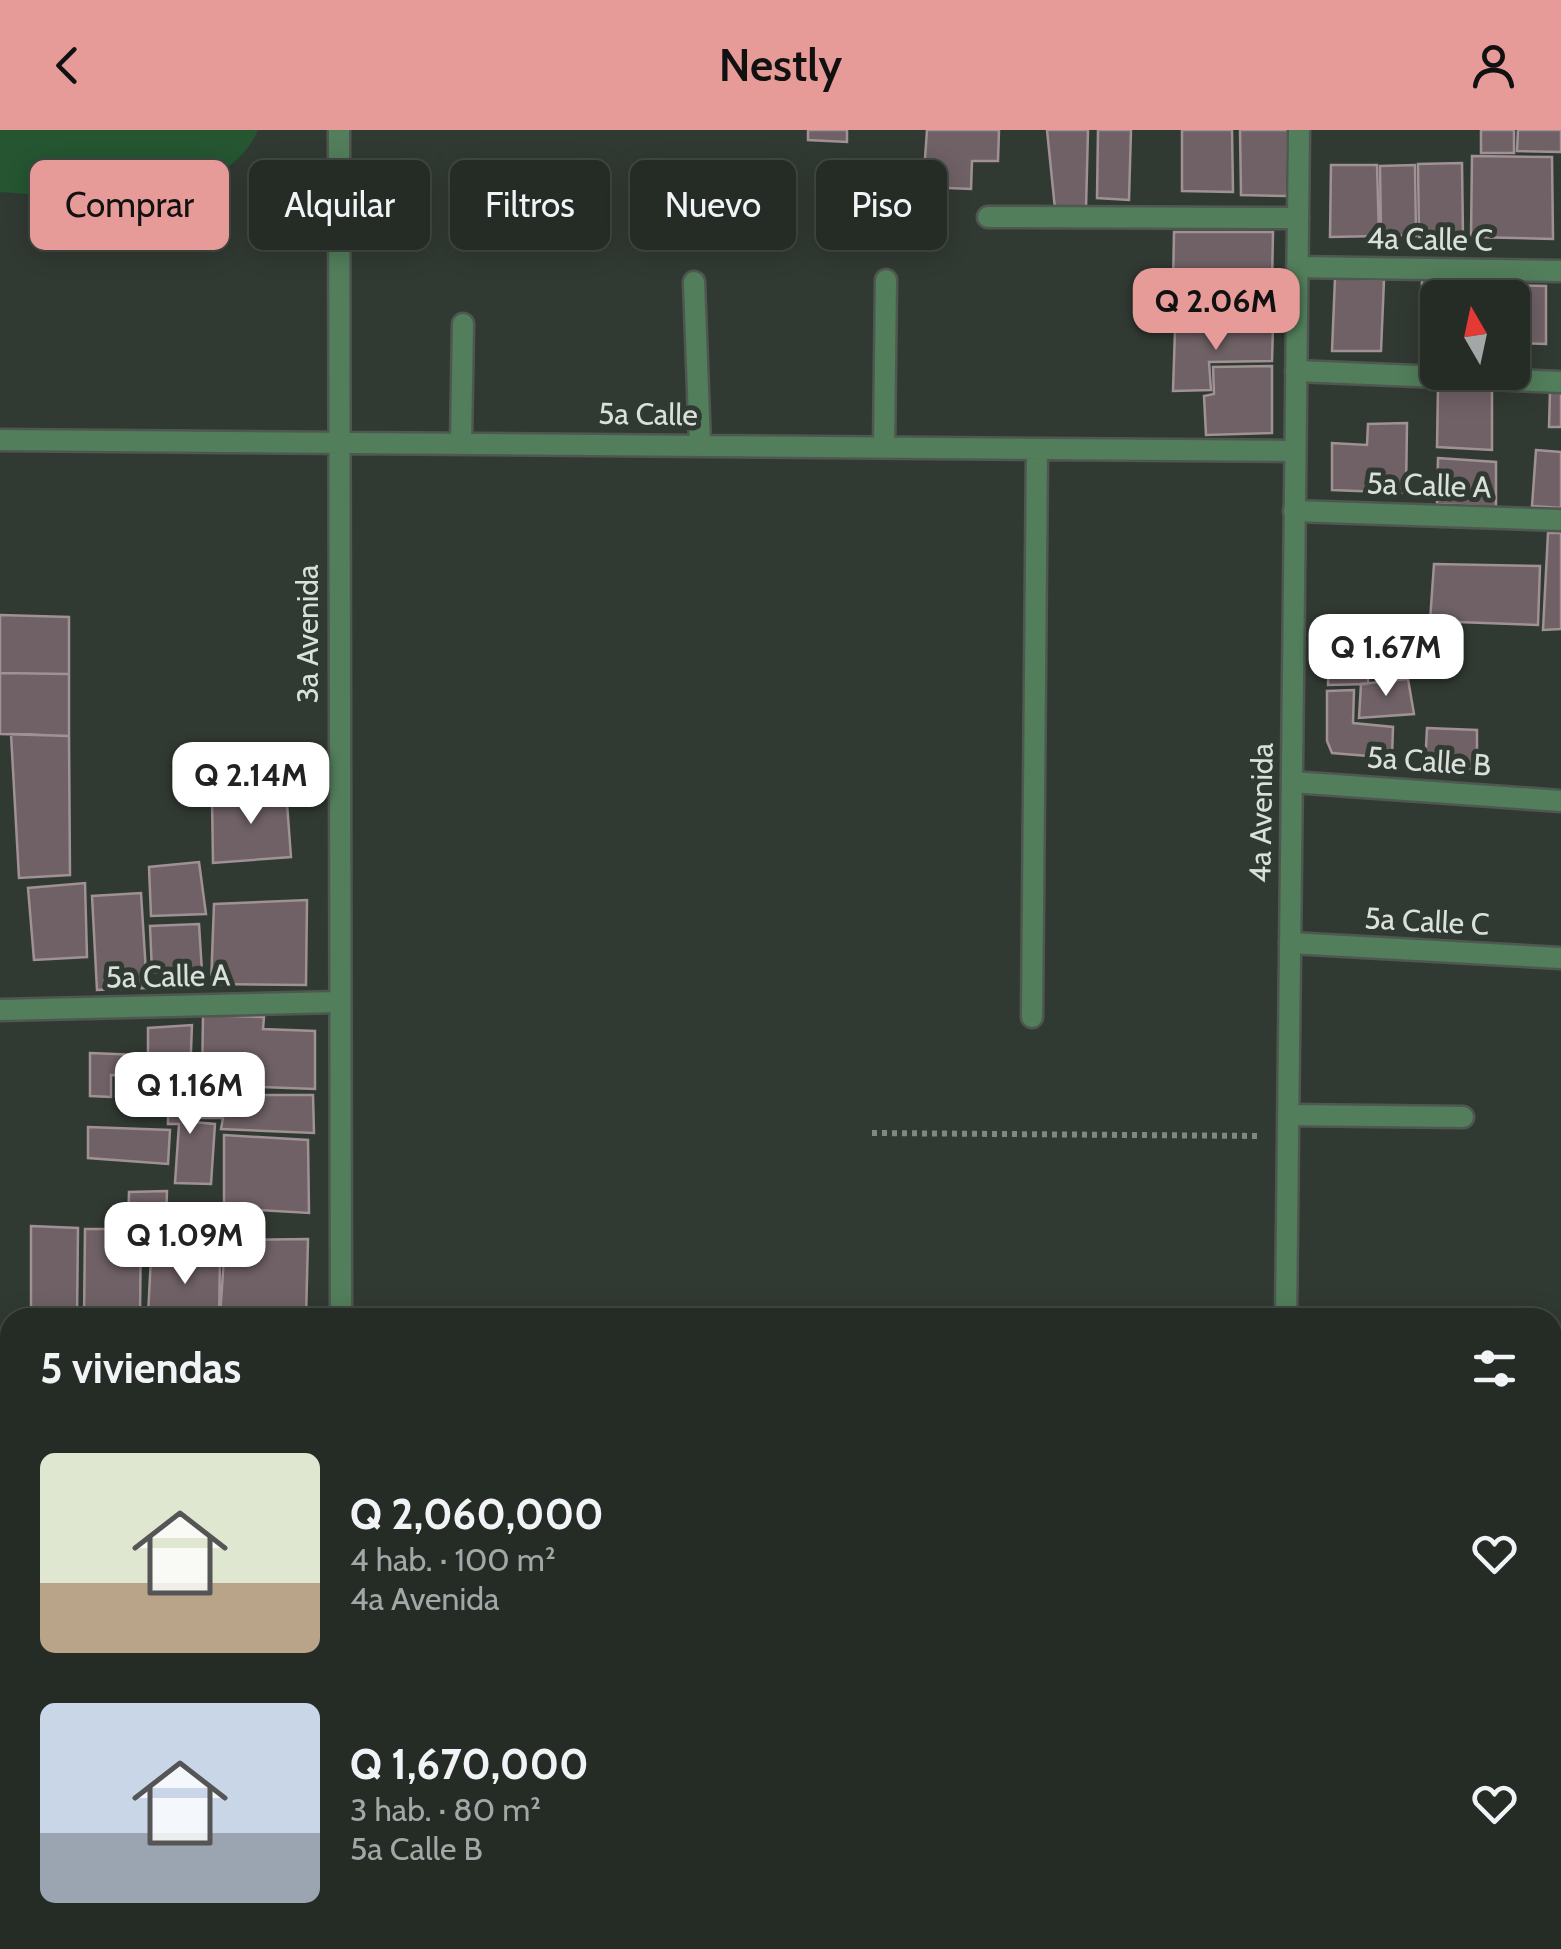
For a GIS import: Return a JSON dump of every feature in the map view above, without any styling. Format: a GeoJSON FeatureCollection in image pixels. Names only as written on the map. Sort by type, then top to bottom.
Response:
{"type":"FeatureCollection","features":[{"type":"Feature","properties":{"kind":"street","name":"3a Avenida"},"geometry":{"type":"LineString","coordinates":[[339,130],[341,1308]]}},
{"type":"Feature","properties":{"kind":"street","name":"4a Avenida"},"geometry":{"type":"LineString","coordinates":[[1286,1308],[1299,130]]}},
{"type":"Feature","properties":{"kind":"street"},"geometry":{"type":"LineString","coordinates":[[988,217],[1298,218]]}},
{"type":"Feature","properties":{"kind":"street","name":"4a Calle C"},"geometry":{"type":"LineString","coordinates":[[1297,267],[1561,271]]}},
{"type":"Feature","properties":{"kind":"street"},"geometry":{"type":"LineString","coordinates":[[884,447],[886,280]]}},
{"type":"Feature","properties":{"kind":"street"},"geometry":{"type":"LineString","coordinates":[[694,282],[700,445]]}},
{"type":"Feature","properties":{"kind":"street"},"geometry":{"type":"LineString","coordinates":[[462,442],[463,324]]}},
{"type":"Feature","properties":{"kind":"street"},"geometry":{"type":"LineString","coordinates":[[1296,371],[1561,382]]}},
{"type":"Feature","properties":{"kind":"street","name":"5a Calle"},"geometry":{"type":"LineString","coordinates":[[0,440],[1295,451]]}},
{"type":"Feature","properties":{"kind":"street"},"geometry":{"type":"LineString","coordinates":[[1032,1018],[1037,449]]}},
{"type":"Feature","properties":{"kind":"street","name":"5a Calle A"},"geometry":{"type":"LineString","coordinates":[[1294,510],[1561,520]]}},
{"type":"Feature","properties":{"kind":"street","name":"5a Calle B"},"geometry":{"type":"LineString","coordinates":[[1292,782],[1561,801]]}},
{"type":"Feature","properties":{"kind":"street","name":"5a Calle C"},"geometry":{"type":"LineString","coordinates":[[1290,944],[1561,958]]}},
{"type":"Feature","properties":{"kind":"street","name":"5a Calle A"},"geometry":{"type":"LineString","coordinates":[[0,1010],[338,1002]]}},
{"type":"Feature","properties":{"kind":"street"},"geometry":{"type":"LineString","coordinates":[[1288,1125],[1463,1117]]}},
{"type":"Feature","properties":{"kind":"path"},"geometry":{"type":"LineString","coordinates":[[872,1132],[1288,1125]]}},
{"type":"Feature","properties":{"kind":"green space"},"geometry":{"type":"Polygon","coordinates":[[[0,130],[258,130],[239,158],[229,165],[229,160],[30,160],[30,194],[0,192],[0,130]]]}},
{"type":"Feature","properties":{"kind":"building"},"geometry":{"type":"Polygon","coordinates":[[[808,130],[847,130],[847,142],[808,140],[808,130]]]}},
{"type":"Feature","properties":{"kind":"building"},"geometry":{"type":"Polygon","coordinates":[[[927,130],[999,130],[998,161],[972,161],[971,189],[947,188],[947,160],[925,160],[927,130]]]}},
{"type":"Feature","properties":{"kind":"building"},"geometry":{"type":"Polygon","coordinates":[[[1047,130],[1088,130],[1086,209],[1055,209],[1047,130]]]}},
{"type":"Feature","properties":{"kind":"building"},"geometry":{"type":"Polygon","coordinates":[[[1098,130],[1131,130],[1129,200],[1097,198],[1098,130]]]}},
{"type":"Feature","properties":{"kind":"building"},"geometry":{"type":"Polygon","coordinates":[[[1182,130],[1232,130],[1233,192],[1182,191],[1182,130]]]}},
{"type":"Feature","properties":{"kind":"building"},"geometry":{"type":"Polygon","coordinates":[[[1240,130],[1288,130],[1287,196],[1241,195],[1240,130]]]}},
{"type":"Feature","properties":{"kind":"building"},"geometry":{"type":"Polygon","coordinates":[[[1481,130],[1514,130],[1514,153],[1481,153],[1481,130]]]}},
{"type":"Feature","properties":{"kind":"building"},"geometry":{"type":"Polygon","coordinates":[[[1518,130],[1561,130],[1561,152],[1517,151],[1518,130]]]}},
{"type":"Feature","properties":{"kind":"building"},"geometry":{"type":"Polygon","coordinates":[[[1472,156],[1552,157],[1553,239],[1471,237],[1472,156]]]}},
{"type":"Feature","properties":{"kind":"building"},"geometry":{"type":"Polygon","coordinates":[[[1462,163],[1463,237],[1419,237],[1418,164],[1462,163]]]}},
{"type":"Feature","properties":{"kind":"building"},"geometry":{"type":"Polygon","coordinates":[[[1331,165],[1377,165],[1379,236],[1330,237],[1331,165]]]}},
{"type":"Feature","properties":{"kind":"building"},"geometry":{"type":"Polygon","coordinates":[[[1415,165],[1416,236],[1381,235],[1380,166],[1415,165]]]}},
{"type":"Feature","properties":{"kind":"building"},"geometry":{"type":"Polygon","coordinates":[[[1174,232],[1273,232],[1272,283],[1173,285],[1174,232]]]}},
{"type":"Feature","properties":{"kind":"building"},"geometry":{"type":"Polygon","coordinates":[[[1335,278],[1384,280],[1381,351],[1332,351],[1335,278]]]}},
{"type":"Feature","properties":{"kind":"building"},"geometry":{"type":"Polygon","coordinates":[[[1272,285],[1272,325],[1174,327],[1174,286],[1272,285]]]}},
{"type":"Feature","properties":{"kind":"building"},"geometry":{"type":"Polygon","coordinates":[[[1530,286],[1546,286],[1546,344],[1530,344],[1530,286]]]}},
{"type":"Feature","properties":{"kind":"building"},"geometry":{"type":"Polygon","coordinates":[[[1273,327],[1272,361],[1209,362],[1211,390],[1173,391],[1175,330],[1273,327]]]}},
{"type":"Feature","properties":{"kind":"building"},"geometry":{"type":"Polygon","coordinates":[[[1272,366],[1272,433],[1206,435],[1204,396],[1214,394],[1213,367],[1272,366]]]}},
{"type":"Feature","properties":{"kind":"building"},"geometry":{"type":"Polygon","coordinates":[[[1438,390],[1492,390],[1492,450],[1437,447],[1438,390]]]}},
{"type":"Feature","properties":{"kind":"building"},"geometry":{"type":"Polygon","coordinates":[[[1550,391],[1561,391],[1561,427],[1549,427],[1550,391]]]}},
{"type":"Feature","properties":{"kind":"building"},"geometry":{"type":"Polygon","coordinates":[[[1407,423],[1406,493],[1332,490],[1332,443],[1367,445],[1368,424],[1407,423]]]}},
{"type":"Feature","properties":{"kind":"building"},"geometry":{"type":"Polygon","coordinates":[[[1536,450],[1561,452],[1561,508],[1532,506],[1536,450]]]}},
{"type":"Feature","properties":{"kind":"building"},"geometry":{"type":"Polygon","coordinates":[[[1438,458],[1496,462],[1496,507],[1437,504],[1438,458]]]}},
{"type":"Feature","properties":{"kind":"building"},"geometry":{"type":"Polygon","coordinates":[[[1548,533],[1561,533],[1561,629],[1543,630],[1548,533]]]}},
{"type":"Feature","properties":{"kind":"building"},"geometry":{"type":"Polygon","coordinates":[[[1434,564],[1540,566],[1538,625],[1430,621],[1434,564]]]}},
{"type":"Feature","properties":{"kind":"building"},"geometry":{"type":"Polygon","coordinates":[[[0,615],[69,617],[69,674],[0,673],[0,615]]]}},
{"type":"Feature","properties":{"kind":"building"},"geometry":{"type":"Polygon","coordinates":[[[1329,630],[1369,630],[1368,684],[1328,685],[1329,630]]]}},
{"type":"Feature","properties":{"kind":"building"},"geometry":{"type":"Polygon","coordinates":[[[0,673],[69,674],[69,736],[0,734],[0,673]]]}},
{"type":"Feature","properties":{"kind":"building"},"geometry":{"type":"Polygon","coordinates":[[[1408,679],[1414,714],[1359,718],[1361,684],[1408,679]]]}},
{"type":"Feature","properties":{"kind":"building"},"geometry":{"type":"Polygon","coordinates":[[[1354,690],[1353,723],[1393,727],[1392,758],[1332,753],[1327,741],[1327,691],[1354,690]]]}},
{"type":"Feature","properties":{"kind":"building"},"geometry":{"type":"Polygon","coordinates":[[[1427,728],[1477,730],[1477,769],[1425,766],[1427,728]]]}},
{"type":"Feature","properties":{"kind":"building"},"geometry":{"type":"Polygon","coordinates":[[[11,734],[69,736],[70,875],[19,878],[11,734]]]}},
{"type":"Feature","properties":{"kind":"building"},"geometry":{"type":"Polygon","coordinates":[[[286,790],[291,857],[213,863],[212,798],[286,790]]]}},
{"type":"Feature","properties":{"kind":"building"},"geometry":{"type":"Polygon","coordinates":[[[199,862],[206,914],[151,916],[149,867],[199,862]]]}},
{"type":"Feature","properties":{"kind":"building"},"geometry":{"type":"Polygon","coordinates":[[[85,883],[87,957],[34,960],[28,888],[85,883]]]}},
{"type":"Feature","properties":{"kind":"building"},"geometry":{"type":"Polygon","coordinates":[[[141,893],[147,988],[97,990],[92,896],[141,893]]]}},
{"type":"Feature","properties":{"kind":"building"},"geometry":{"type":"Polygon","coordinates":[[[307,900],[306,985],[211,984],[214,904],[307,900]]]}},
{"type":"Feature","properties":{"kind":"building"},"geometry":{"type":"Polygon","coordinates":[[[199,924],[202,972],[152,972],[150,926],[199,924]]]}},
{"type":"Feature","properties":{"kind":"building"},"geometry":{"type":"Polygon","coordinates":[[[203,1015],[264,1017],[263,1029],[315,1031],[315,1089],[202,1085],[203,1015]]]}},
{"type":"Feature","properties":{"kind":"building"},"geometry":{"type":"Polygon","coordinates":[[[192,1025],[190,1076],[148,1073],[148,1028],[192,1025]]]}},
{"type":"Feature","properties":{"kind":"building"},"geometry":{"type":"Polygon","coordinates":[[[90,1053],[139,1055],[136,1076],[111,1075],[111,1097],[90,1096],[90,1053]]]}},
{"type":"Feature","properties":{"kind":"building"},"geometry":{"type":"Polygon","coordinates":[[[168,1081],[193,1083],[194,1122],[215,1124],[211,1184],[175,1183],[179,1124],[168,1124],[168,1081]]]}},
{"type":"Feature","properties":{"kind":"building"},"geometry":{"type":"Polygon","coordinates":[[[202,1095],[313,1095],[314,1133],[221,1129],[223,1118],[201,1118],[202,1095]]]}},
{"type":"Feature","properties":{"kind":"building"},"geometry":{"type":"Polygon","coordinates":[[[88,1127],[170,1130],[168,1164],[88,1158],[88,1127]]]}},
{"type":"Feature","properties":{"kind":"building"},"geometry":{"type":"Polygon","coordinates":[[[224,1135],[308,1140],[309,1213],[224,1208],[224,1135]]]}},
{"type":"Feature","properties":{"kind":"building"},"geometry":{"type":"Polygon","coordinates":[[[167,1191],[166,1221],[141,1220],[140,1308],[84,1308],[85,1229],[128,1229],[129,1192],[167,1191]]]}},
{"type":"Feature","properties":{"kind":"building"},"geometry":{"type":"Polygon","coordinates":[[[31,1226],[78,1228],[77,1308],[31,1308],[31,1226]]]}},
{"type":"Feature","properties":{"kind":"building"},"geometry":{"type":"Polygon","coordinates":[[[308,1239],[306,1308],[221,1308],[225,1240],[308,1239]]]}},
{"type":"Feature","properties":{"kind":"building"},"geometry":{"type":"Polygon","coordinates":[[[151,1257],[220,1259],[219,1308],[148,1308],[151,1257]]]}}]}
